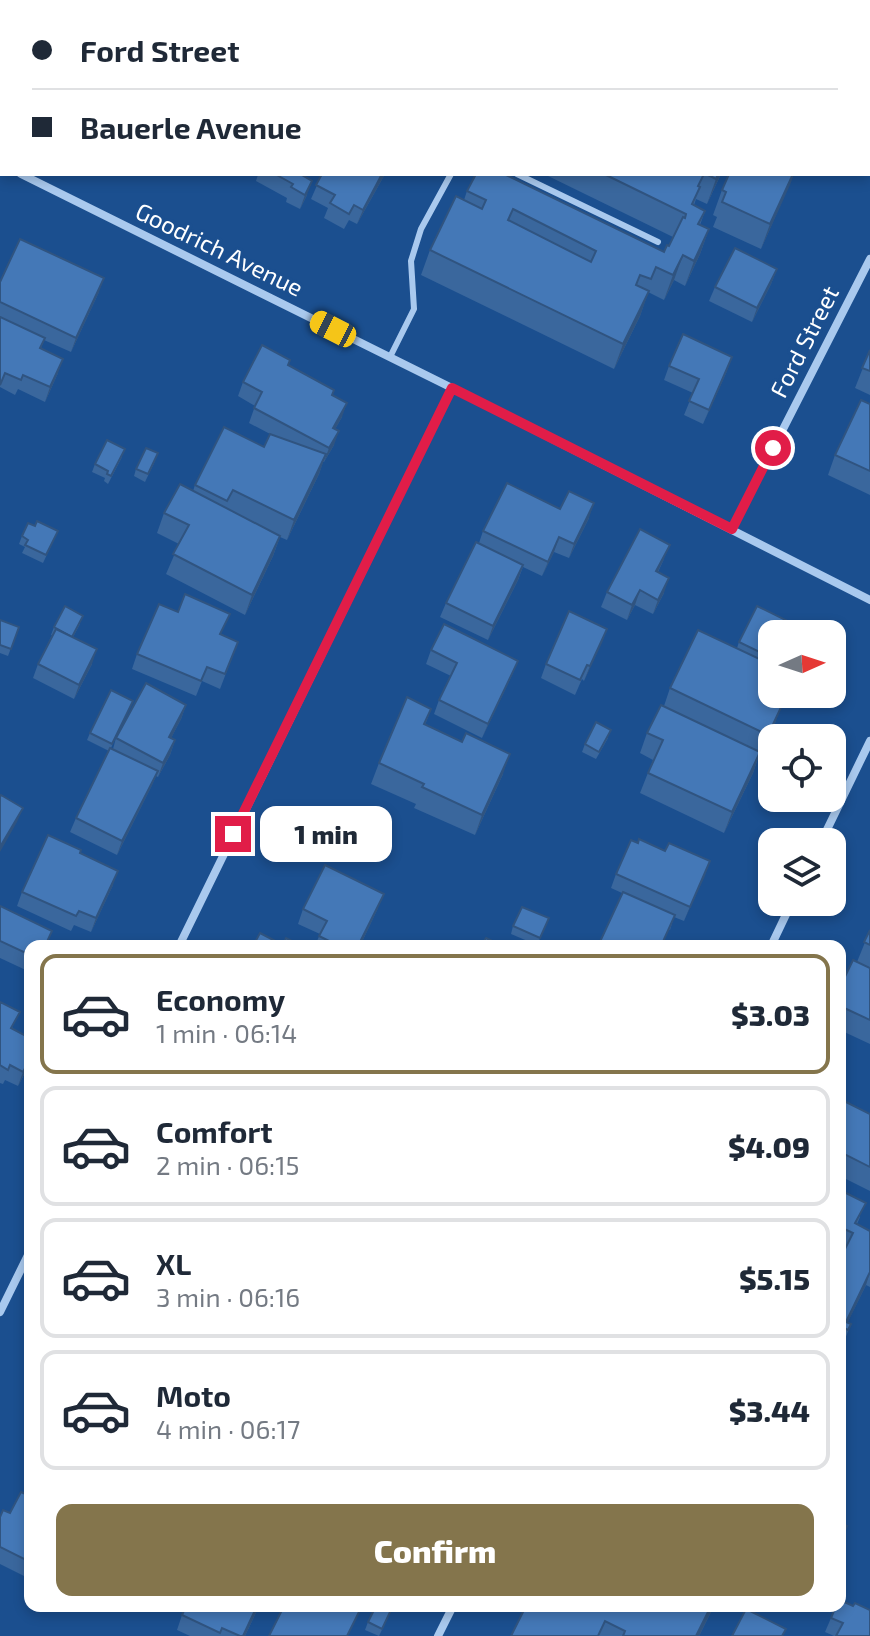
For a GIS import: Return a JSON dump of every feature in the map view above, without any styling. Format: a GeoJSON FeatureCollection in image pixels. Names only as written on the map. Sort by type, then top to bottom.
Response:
{"type":"FeatureCollection","features":[{"type":"Feature","properties":{"kind":"street","name":"Goodrich Avenue"},"geometry":{"type":"LineString","coordinates":[[25,176],[870,600]]}},
{"type":"Feature","properties":{"kind":"street","name":"Ford Street"},"geometry":{"type":"LineString","coordinates":[[732,529],[870,259]]}},
{"type":"Feature","properties":{"kind":"street"},"geometry":{"type":"LineString","coordinates":[[182,940],[452,388]]}},
{"type":"Feature","properties":{"kind":"street"},"geometry":{"type":"LineString","coordinates":[[828,828],[870,741]]}},
{"type":"Feature","properties":{"kind":"street"},"geometry":{"type":"LineString","coordinates":[[774,940],[785,916]]}},
{"type":"Feature","properties":{"kind":"street"},"geometry":{"type":"LineString","coordinates":[[0,1312],[24,1263]]}},
{"type":"Feature","properties":{"kind":"street"},"geometry":{"type":"LineString","coordinates":[[438,1636],[450,1612]]}},
{"type":"Feature","properties":{"kind":"lane"},"geometry":{"type":"LineString","coordinates":[[390,357],[414,309],[411,261],[421,229],[450,176]]}},
{"type":"Feature","properties":{"kind":"lane"},"geometry":{"type":"LineString","coordinates":[[521,176],[658,242]]}},
{"type":"Feature","properties":{"kind":"building"},"geometry":{"type":"Polygon","coordinates":[[[279,176],[303,176],[312,181],[305,195],[291,187],[293,184],[279,176]]]}},
{"type":"Feature","properties":{"kind":"building"},"geometry":{"type":"Polygon","coordinates":[[[321,176],[381,176],[363,210],[354,205],[349,214],[330,203],[335,195],[316,185],[321,176]]]}},
{"type":"Feature","properties":{"kind":"building"},"geometry":{"type":"Polygon","coordinates":[[[475,176],[508,176],[664,252],[686,214],[608,176],[703,176],[692,204],[705,211],[698,224],[709,229],[694,261],[683,255],[673,275],[656,267],[651,279],[640,275],[636,285],[649,291],[623,344],[430,250],[456,196],[482,209],[486,200],[467,191],[475,176]],[[513,209],[508,220],[591,262],[596,251],[513,209]]]}},
{"type":"Feature","properties":{"kind":"building"},"geometry":{"type":"Polygon","coordinates":[[[728,176],[792,176],[770,224],[722,202],[726,192],[722,190],[728,176]]]}},
{"type":"Feature","properties":{"kind":"building"},"geometry":{"type":"Polygon","coordinates":[[[20,239],[104,278],[76,338],[0,302],[0,282],[20,239]]]}},
{"type":"Feature","properties":{"kind":"building"},"geometry":{"type":"Polygon","coordinates":[[[735,248],[777,269],[757,308],[715,287],[735,248]]]}},
{"type":"Feature","properties":{"kind":"building"},"geometry":{"type":"Polygon","coordinates":[[[0,317],[45,338],[40,348],[63,359],[50,387],[23,375],[21,380],[5,373],[0,385],[0,317]]]}},
{"type":"Feature","properties":{"kind":"building"},"geometry":{"type":"Polygon","coordinates":[[[683,334],[732,357],[709,410],[689,401],[699,379],[669,366],[683,334]]]}},
{"type":"Feature","properties":{"kind":"building"},"geometry":{"type":"Polygon","coordinates":[[[262,345],[290,360],[288,365],[334,390],[332,395],[347,403],[333,428],[339,431],[329,448],[254,408],[262,392],[243,382],[262,345]]]}},
{"type":"Feature","properties":{"kind":"building"},"geometry":{"type":"Polygon","coordinates":[[[870,350],[870,371],[862,368],[870,350]]]}},
{"type":"Feature","properties":{"kind":"building"},"geometry":{"type":"Polygon","coordinates":[[[861,400],[870,404],[870,471],[835,455],[861,400]]]}},
{"type":"Feature","properties":{"kind":"building"},"geometry":{"type":"Polygon","coordinates":[[[224,427],[264,447],[270,434],[326,454],[294,520],[233,490],[227,501],[195,485],[224,427]]]}},
{"type":"Feature","properties":{"kind":"building"},"geometry":{"type":"Polygon","coordinates":[[[107,440],[125,449],[111,476],[95,464],[107,440]]]}},
{"type":"Feature","properties":{"kind":"building"},"geometry":{"type":"Polygon","coordinates":[[[146,448],[158,453],[148,474],[136,469],[146,448]]]}},
{"type":"Feature","properties":{"kind":"building"},"geometry":{"type":"Polygon","coordinates":[[[507,483],[560,509],[569,491],[594,503],[574,544],[559,537],[548,562],[483,531],[507,483]]]}},
{"type":"Feature","properties":{"kind":"building"},"geometry":{"type":"Polygon","coordinates":[[[180,484],[280,536],[252,595],[173,554],[189,525],[164,513],[180,484]]]}},
{"type":"Feature","properties":{"kind":"building"},"geometry":{"type":"Polygon","coordinates":[[[37,521],[58,531],[46,555],[25,545],[28,540],[22,536],[28,523],[35,526],[37,521]]]}},
{"type":"Feature","properties":{"kind":"building"},"geometry":{"type":"Polygon","coordinates":[[[640,529],[670,545],[656,571],[669,578],[658,600],[640,590],[632,605],[607,592],[640,529]]]}},
{"type":"Feature","properties":{"kind":"building"},"geometry":{"type":"Polygon","coordinates":[[[476,542],[523,565],[493,626],[446,603],[476,542]]]}},
{"type":"Feature","properties":{"kind":"building"},"geometry":{"type":"Polygon","coordinates":[[[185,594],[230,614],[220,634],[238,642],[225,674],[207,667],[201,681],[137,654],[159,604],[178,612],[185,594]]]}},
{"type":"Feature","properties":{"kind":"building"},"geometry":{"type":"Polygon","coordinates":[[[65,606],[83,616],[72,637],[54,627],[65,606]]]}},
{"type":"Feature","properties":{"kind":"building"},"geometry":{"type":"Polygon","coordinates":[[[757,606],[786,620],[758,620],[758,651],[739,642],[757,606]]]}},
{"type":"Feature","properties":{"kind":"building"},"geometry":{"type":"Polygon","coordinates":[[[569,611],[607,629],[580,680],[546,664],[569,611]]]}},
{"type":"Feature","properties":{"kind":"building"},"geometry":{"type":"Polygon","coordinates":[[[0,620],[19,627],[11,649],[0,645],[0,620]]]}},
{"type":"Feature","properties":{"kind":"building"},"geometry":{"type":"Polygon","coordinates":[[[444,624],[518,661],[488,724],[439,700],[457,663],[431,650],[444,624]]]}},
{"type":"Feature","properties":{"kind":"building"},"geometry":{"type":"Polygon","coordinates":[[[56,629],[97,649],[79,685],[38,664],[56,629]]]}},
{"type":"Feature","properties":{"kind":"building"},"geometry":{"type":"Polygon","coordinates":[[[698,630],[758,658],[758,708],[781,708],[773,724],[758,724],[758,730],[670,688],[698,630]]]}},
{"type":"Feature","properties":{"kind":"building"},"geometry":{"type":"Polygon","coordinates":[[[146,683],[186,705],[169,737],[175,740],[163,763],[116,738],[146,683]]]}},
{"type":"Feature","properties":{"kind":"building"},"geometry":{"type":"Polygon","coordinates":[[[111,690],[133,701],[112,744],[90,733],[111,690]]]}},
{"type":"Feature","properties":{"kind":"building"},"geometry":{"type":"Polygon","coordinates":[[[407,697],[431,709],[424,724],[462,742],[466,733],[510,754],[482,815],[379,763],[407,697]]]}},
{"type":"Feature","properties":{"kind":"building"},"geometry":{"type":"Polygon","coordinates":[[[661,705],[758,751],[732,812],[648,773],[663,740],[647,733],[661,705]]]}},
{"type":"Feature","properties":{"kind":"building"},"geometry":{"type":"Polygon","coordinates":[[[596,722],[611,730],[599,752],[585,744],[596,722]]]}},
{"type":"Feature","properties":{"kind":"building"},"geometry":{"type":"Polygon","coordinates":[[[110,748],[158,771],[122,841],[76,818],[110,748]]]}},
{"type":"Feature","properties":{"kind":"building"},"geometry":{"type":"Polygon","coordinates":[[[0,797],[23,808],[0,847],[0,797]]]}},
{"type":"Feature","properties":{"kind":"building"},"geometry":{"type":"Polygon","coordinates":[[[48,835],[118,871],[96,918],[79,911],[76,916],[22,892],[48,835]]]}},
{"type":"Feature","properties":{"kind":"building"},"geometry":{"type":"Polygon","coordinates":[[[639,839],[665,851],[669,843],[710,861],[690,907],[616,874],[631,840],[638,843],[639,839]]]}},
{"type":"Feature","properties":{"kind":"building"},"geometry":{"type":"Polygon","coordinates":[[[325,865],[384,894],[361,940],[327,940],[319,936],[327,921],[303,909],[325,865]]]}},
{"type":"Feature","properties":{"kind":"building"},"geometry":{"type":"Polygon","coordinates":[[[623,892],[675,915],[664,940],[601,940],[623,892]]]}},
{"type":"Feature","properties":{"kind":"building"},"geometry":{"type":"Polygon","coordinates":[[[0,906],[52,931],[48,940],[24,940],[24,952],[0,941],[0,906]]]}},
{"type":"Feature","properties":{"kind":"building"},"geometry":{"type":"Polygon","coordinates":[[[522,907],[549,918],[540,938],[513,926],[522,907]]]}},
{"type":"Feature","properties":{"kind":"building"},"geometry":{"type":"Polygon","coordinates":[[[870,930],[870,945],[864,942],[870,930]]]}},
{"type":"Feature","properties":{"kind":"building"},"geometry":{"type":"Polygon","coordinates":[[[260,933],[273,940],[256,940],[260,933]]]}},
{"type":"Feature","properties":{"kind":"building"},"geometry":{"type":"Polygon","coordinates":[[[853,960],[870,968],[870,1020],[846,1009],[846,975],[853,960]]]}},
{"type":"Feature","properties":{"kind":"building"},"geometry":{"type":"Polygon","coordinates":[[[0,1002],[20,1012],[11,1028],[24,1035],[24,1070],[10,1065],[8,1070],[0,1065],[0,1002]]]}},
{"type":"Feature","properties":{"kind":"building"},"geometry":{"type":"Polygon","coordinates":[[[846,1102],[870,1114],[870,1167],[846,1155],[846,1102]]]}},
{"type":"Feature","properties":{"kind":"building"},"geometry":{"type":"Polygon","coordinates":[[[846,1193],[866,1203],[855,1223],[870,1231],[870,1272],[846,1322],[846,1247],[853,1233],[846,1230],[846,1193]]]}},
{"type":"Feature","properties":{"kind":"building"},"geometry":{"type":"Polygon","coordinates":[[[21,1492],[24,1493],[24,1559],[0,1547],[0,1517],[3,1510],[10,1513],[21,1492]]]}},
{"type":"Feature","properties":{"kind":"building"},"geometry":{"type":"Polygon","coordinates":[[[846,1603],[853,1606],[855,1603],[870,1610],[870,1636],[836,1636],[843,1623],[831,1618],[834,1612],[846,1612],[846,1603]]]}},
{"type":"Feature","properties":{"kind":"building"},"geometry":{"type":"Polygon","coordinates":[[[183,1612],[254,1612],[243,1636],[222,1628],[220,1633],[182,1615],[183,1612]]]}},
{"type":"Feature","properties":{"kind":"building"},"geometry":{"type":"Polygon","coordinates":[[[281,1612],[359,1612],[347,1636],[269,1636],[281,1612]]]}},
{"type":"Feature","properties":{"kind":"building"},"geometry":{"type":"Polygon","coordinates":[[[373,1612],[390,1612],[382,1629],[368,1622],[373,1612]]]}},
{"type":"Feature","properties":{"kind":"building"},"geometry":{"type":"Polygon","coordinates":[[[523,1612],[708,1612],[696,1636],[623,1636],[625,1631],[605,1621],[598,1636],[511,1636],[523,1612]]]}},
{"type":"Feature","properties":{"kind":"building"},"geometry":{"type":"Polygon","coordinates":[[[744,1612],[752,1612],[786,1629],[782,1636],[732,1636],[744,1612]]]}},
{"type":"Feature","properties":{"kind":"route"},"geometry":{"type":"LineString","coordinates":[[233,834],[452,388],[732,529],[773,448]]}}]}
